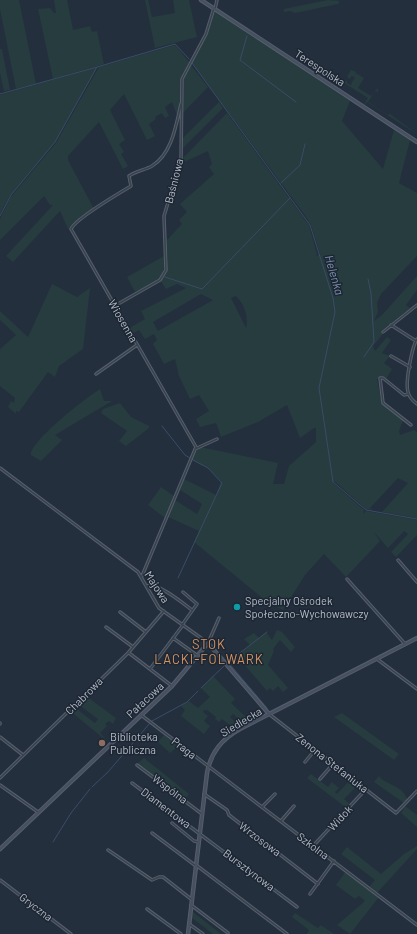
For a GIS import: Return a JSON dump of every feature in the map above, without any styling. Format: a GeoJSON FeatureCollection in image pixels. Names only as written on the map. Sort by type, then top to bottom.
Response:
{"type":"FeatureCollection","features":[{"type":"Feature","properties":{"kind":"street","name":"Terespolska"},"geometry":{"type":"LineString","coordinates":[[201,0],[417,142]]}},
{"type":"Feature","properties":{"kind":"street","name":"Baśniowa"},"geometry":{"type":"LineString","coordinates":[[116,308],[118,304],[160,280],[166,270],[164,216],[180,164],[182,78],[206,34],[217,0]]}},
{"type":"Feature","properties":{"kind":"street","name":"Wiosenna"},"geometry":{"type":"LineString","coordinates":[[181,104],[168,147],[158,161],[151,166],[129,176],[131,186],[96,209],[74,225],[71,229],[196,449]]}},
{"type":"Feature","properties":{"kind":"street"},"geometry":{"type":"LineString","coordinates":[[383,332],[417,305]]}},
{"type":"Feature","properties":{"kind":"street"},"geometry":{"type":"LineString","coordinates":[[391,325],[416,340],[407,382],[408,394],[417,404]]}},
{"type":"Feature","properties":{"kind":"street"},"geometry":{"type":"LineString","coordinates":[[96,374],[137,345]]}},
{"type":"Feature","properties":{"kind":"street"},"geometry":{"type":"LineString","coordinates":[[390,356],[410,367]]}},
{"type":"Feature","properties":{"kind":"street"},"geometry":{"type":"LineString","coordinates":[[408,394],[404,395],[383,378],[380,378],[383,403],[411,425]]}},
{"type":"Feature","properties":{"kind":"street"},"geometry":{"type":"LineString","coordinates":[[142,576],[196,449],[217,439]]}},
{"type":"Feature","properties":{"kind":"street","name":"Majowa"},"geometry":{"type":"LineString","coordinates":[[0,468],[142,576],[158,605],[208,644],[269,714]]}},
{"type":"Feature","properties":{"kind":"street"},"geometry":{"type":"LineString","coordinates":[[398,560],[417,582]]}},
{"type":"Feature","properties":{"kind":"street"},"geometry":{"type":"LineString","coordinates":[[347,579],[405,644]]}},
{"type":"Feature","properties":{"kind":"street"},"geometry":{"type":"LineString","coordinates":[[147,586],[152,585],[171,594],[192,610]]}},
{"type":"Feature","properties":{"kind":"street"},"geometry":{"type":"LineString","coordinates":[[150,669],[174,638],[197,604],[183,592]]}},
{"type":"Feature","properties":{"kind":"street","name":"Chabrowa"},"geometry":{"type":"LineString","coordinates":[[0,778],[128,653],[164,611]]}},
{"type":"Feature","properties":{"kind":"street"},"geometry":{"type":"LineString","coordinates":[[120,612],[146,632]]}},
{"type":"Feature","properties":{"kind":"street","name":"Pałacowa"},"geometry":{"type":"LineString","coordinates":[[0,849],[172,686],[208,644],[218,618]]}},
{"type":"Feature","properties":{"kind":"street"},"geometry":{"type":"LineString","coordinates":[[106,626],[133,647]]}},
{"type":"Feature","properties":{"kind":"street"},"geometry":{"type":"LineString","coordinates":[[174,638],[198,656]]}},
{"type":"Feature","properties":{"kind":"street","name":"Siedlecka"},"geometry":{"type":"LineString","coordinates":[[188,934],[208,766],[215,751],[223,741],[233,733],[417,638]]}},
{"type":"Feature","properties":{"kind":"street"},"geometry":{"type":"LineString","coordinates":[[128,653],[172,686]]}},
{"type":"Feature","properties":{"kind":"street"},"geometry":{"type":"LineString","coordinates":[[376,658],[417,689]]}},
{"type":"Feature","properties":{"kind":"street","name":"Zenona Stefaniuka"},"geometry":{"type":"LineString","coordinates":[[269,714],[396,813],[417,791]]}},
{"type":"Feature","properties":{"kind":"street","name":"Praga"},"geometry":{"type":"LineString","coordinates":[[141,715],[208,766]]}},
{"type":"Feature","properties":{"kind":"street"},"geometry":{"type":"LineString","coordinates":[[0,737],[23,755]]}},
{"type":"Feature","properties":{"kind":"street"},"geometry":{"type":"LineString","coordinates":[[305,762],[315,750]]}},
{"type":"Feature","properties":{"kind":"street"},"geometry":{"type":"LineString","coordinates":[[320,779],[333,764]]}},
{"type":"Feature","properties":{"kind":"street","name":"Wspólna"},"geometry":{"type":"LineString","coordinates":[[137,765],[202,814]]}},
{"type":"Feature","properties":{"kind":"street","name":"Szkolna"},"geometry":{"type":"LineString","coordinates":[[208,766],[417,925]]}},
{"type":"Feature","properties":{"kind":"street","name":"Diamentowa"},"geometry":{"type":"LineString","coordinates":[[132,783],[200,834]]}},
{"type":"Feature","properties":{"kind":"street"},"geometry":{"type":"LineString","coordinates":[[0,784],[38,812]]}},
{"type":"Feature","properties":{"kind":"street","name":"Widok"},"geometry":{"type":"LineString","coordinates":[[313,846],[366,790]]}},
{"type":"Feature","properties":{"kind":"street","name":"Wrzosowa"},"geometry":{"type":"LineString","coordinates":[[204,794],[227,810],[229,815],[318,884]]}},
{"type":"Feature","properties":{"kind":"street"},"geometry":{"type":"LineString","coordinates":[[262,807],[275,794]]}},
{"type":"Feature","properties":{"kind":"street"},"geometry":{"type":"LineString","coordinates":[[280,821],[294,806]]}},
{"type":"Feature","properties":{"kind":"street"},"geometry":{"type":"LineString","coordinates":[[172,823],[194,841],[199,842]]}},
{"type":"Feature","properties":{"kind":"street"},"geometry":{"type":"LineString","coordinates":[[152,833],[287,934]]}},
{"type":"Feature","properties":{"kind":"street","name":"Bursztynowa"},"geometry":{"type":"LineString","coordinates":[[200,834],[297,908]]}},
{"type":"Feature","properties":{"kind":"street"},"geometry":{"type":"LineString","coordinates":[[108,850],[152,880],[163,877],[192,899]]}},
{"type":"Feature","properties":{"kind":"street"},"geometry":{"type":"LineString","coordinates":[[310,894],[334,861]]}},
{"type":"Feature","properties":{"kind":"street","name":"Gryczna"},"geometry":{"type":"LineString","coordinates":[[0,880],[71,934]]}},
{"type":"Feature","properties":{"kind":"street"},"geometry":{"type":"LineString","coordinates":[[191,905],[228,933]]}},
{"type":"Feature","properties":{"kind":"street"},"geometry":{"type":"LineString","coordinates":[[147,909],[181,934]]}},
{"type":"Feature","properties":{"kind":"street"},"geometry":{"type":"LineString","coordinates":[[189,924],[203,934]]}},
{"type":"Feature","properties":{"kind":"green space"},"geometry":{"type":"Polygon","coordinates":[[[0,0],[19,0],[36,84],[16,89],[0,9],[0,0]]]}},
{"type":"Feature","properties":{"kind":"green space"},"geometry":{"type":"Polygon","coordinates":[[[54,0],[67,0],[73,30],[90,26],[92,32],[97,31],[104,64],[53,79],[38,9],[50,8],[54,13],[56,13],[54,0]]]}},
{"type":"Feature","properties":{"kind":"green space"},"geometry":{"type":"Polygon","coordinates":[[[145,0],[148,0],[152,17],[175,13],[173,0],[189,0],[197,37],[155,48],[145,0]]]}},
{"type":"Feature","properties":{"kind":"green space"},"geometry":{"type":"Polygon","coordinates":[[[328,0],[340,1],[338,4],[295,13],[290,11],[284,12],[284,9],[328,0]]]}},
{"type":"Feature","properties":{"kind":"green space"},"geometry":{"type":"Polygon","coordinates":[[[216,12],[350,101],[342,121],[383,169],[394,130],[410,140],[399,183],[417,193],[417,256],[381,294],[377,303],[378,312],[374,321],[382,315],[417,276],[417,290],[406,305],[410,308],[381,331],[383,334],[373,346],[375,351],[387,337],[391,340],[382,353],[390,356],[384,363],[392,369],[387,378],[382,376],[377,379],[382,404],[403,420],[399,431],[400,435],[414,430],[417,432],[417,518],[382,512],[408,483],[398,478],[370,508],[373,510],[366,509],[334,481],[333,483],[364,510],[363,514],[366,511],[417,520],[417,535],[396,557],[391,552],[408,534],[404,531],[388,548],[374,532],[380,541],[346,577],[324,554],[305,575],[283,610],[273,605],[272,601],[268,599],[266,601],[194,542],[199,531],[168,517],[175,500],[197,514],[202,504],[180,490],[184,479],[216,495],[221,481],[208,468],[192,460],[197,449],[200,447],[278,463],[273,484],[284,484],[289,466],[316,442],[316,428],[300,438],[287,405],[258,422],[221,437],[216,423],[200,427],[196,419],[209,411],[199,395],[190,399],[179,376],[175,359],[164,364],[153,344],[157,340],[154,334],[145,339],[139,330],[131,334],[128,329],[145,319],[141,311],[186,288],[177,284],[166,289],[161,281],[167,267],[166,241],[182,224],[179,220],[187,212],[180,204],[214,174],[209,167],[212,164],[208,151],[182,163],[182,159],[227,113],[309,225],[317,254],[316,256],[320,254],[311,225],[304,214],[191,62],[207,34],[213,13],[216,12]],[[201,294],[153,322],[158,331],[213,300],[201,294]],[[235,296],[231,298],[246,328],[247,320],[245,310],[241,302],[235,296]]]}},
{"type":"Feature","properties":{"kind":"green space"},"geometry":{"type":"Polygon","coordinates":[[[175,45],[189,62],[180,79],[180,104],[177,115],[172,102],[165,107],[169,116],[165,118],[162,113],[155,117],[156,119],[149,124],[155,136],[147,140],[124,94],[110,110],[125,140],[119,144],[124,152],[121,154],[128,166],[123,169],[99,122],[68,156],[68,160],[94,209],[68,229],[60,211],[13,262],[6,256],[53,205],[50,205],[44,196],[0,240],[0,219],[10,198],[56,143],[99,67],[175,45]]]}},
{"type":"Feature","properties":{"kind":"green space"},"geometry":{"type":"Polygon","coordinates":[[[0,49],[2,49],[10,90],[4,91],[0,73],[0,49]]]}},
{"type":"Feature","properties":{"kind":"green space"},"geometry":{"type":"Polygon","coordinates":[[[190,64],[208,87],[182,114],[183,78],[190,64]]]}},
{"type":"Feature","properties":{"kind":"green space"},"geometry":{"type":"Polygon","coordinates":[[[97,67],[55,142],[9,197],[0,214],[0,95],[97,67]]]}},
{"type":"Feature","properties":{"kind":"green space"},"geometry":{"type":"Polygon","coordinates":[[[351,70],[356,72],[354,76],[356,73],[364,78],[358,88],[371,96],[374,93],[368,102],[388,115],[390,114],[417,134],[367,102],[364,105],[362,102],[364,104],[368,98],[344,83],[347,80],[347,83],[352,84],[351,83],[355,78],[352,76],[349,79],[347,76],[351,70]]]}},
{"type":"Feature","properties":{"kind":"green space"},"geometry":{"type":"Polygon","coordinates":[[[219,102],[223,108],[182,149],[182,139],[219,102]]]}},
{"type":"Feature","properties":{"kind":"green space"},"geometry":{"type":"Polygon","coordinates":[[[164,256],[163,271],[158,280],[135,292],[127,277],[164,256]]]}},
{"type":"Feature","properties":{"kind":"green space"},"geometry":{"type":"Polygon","coordinates":[[[52,284],[77,297],[90,288],[83,349],[59,366],[55,377],[48,372],[19,412],[16,411],[16,414],[8,407],[11,401],[14,403],[15,398],[0,386],[0,349],[16,335],[0,320],[0,311],[28,337],[52,284]]]}},
{"type":"Feature","properties":{"kind":"green space"},"geometry":{"type":"Polygon","coordinates":[[[100,389],[104,401],[112,401],[55,435],[62,440],[41,461],[31,455],[33,448],[49,430],[100,389]]]}},
{"type":"Feature","properties":{"kind":"green space"},"geometry":{"type":"Polygon","coordinates":[[[120,403],[131,417],[149,426],[149,428],[126,446],[119,441],[127,431],[101,413],[103,409],[120,403]]]}},
{"type":"Feature","properties":{"kind":"green space"},"geometry":{"type":"Polygon","coordinates":[[[161,487],[174,496],[165,518],[148,505],[161,487]]]}},
{"type":"Feature","properties":{"kind":"green space"},"geometry":{"type":"Polygon","coordinates":[[[277,630],[282,632],[295,647],[291,652],[280,640],[273,649],[274,651],[268,665],[288,688],[283,692],[278,686],[273,691],[270,688],[267,691],[237,656],[250,645],[244,639],[254,633],[259,638],[266,632],[272,640],[277,630]]]}},
{"type":"Feature","properties":{"kind":"green space"},"geometry":{"type":"Polygon","coordinates":[[[213,676],[235,699],[231,703],[250,721],[244,724],[233,714],[230,717],[240,727],[235,729],[222,719],[219,722],[215,719],[216,717],[207,710],[204,710],[203,712],[208,716],[204,721],[210,726],[204,734],[181,716],[185,710],[181,706],[189,701],[198,708],[210,697],[201,688],[213,676]]]}},
{"type":"Feature","properties":{"kind":"green space"},"geometry":{"type":"Polygon","coordinates":[[[86,696],[116,718],[113,724],[109,721],[105,724],[107,726],[100,733],[109,743],[70,711],[74,707],[95,723],[98,719],[78,704],[86,696]]]}},
{"type":"Feature","properties":{"kind":"green space"},"geometry":{"type":"Polygon","coordinates":[[[342,713],[399,754],[394,760],[334,717],[342,713]]]}},
{"type":"Feature","properties":{"kind":"green space"},"geometry":{"type":"Polygon","coordinates":[[[164,735],[178,746],[170,753],[158,742],[164,735]]]}},
{"type":"Feature","properties":{"kind":"green space"},"geometry":{"type":"Polygon","coordinates":[[[144,758],[189,794],[185,800],[137,764],[144,758]]]}},
{"type":"Feature","properties":{"kind":"green space"},"geometry":{"type":"Polygon","coordinates":[[[311,774],[328,787],[332,782],[339,788],[335,792],[337,794],[350,780],[358,785],[344,799],[351,805],[348,809],[307,778],[311,774]]]}},
{"type":"Feature","properties":{"kind":"green space"},"geometry":{"type":"Polygon","coordinates":[[[379,776],[402,791],[407,800],[404,803],[374,782],[379,776]]]}},
{"type":"Feature","properties":{"kind":"green space"},"geometry":{"type":"Polygon","coordinates":[[[405,806],[417,815],[417,827],[401,813],[405,806]]]}},
{"type":"Feature","properties":{"kind":"green space"},"geometry":{"type":"Polygon","coordinates":[[[417,846],[417,849],[377,893],[369,887],[375,880],[341,854],[347,847],[381,874],[404,854],[417,846]]]}},
{"type":"Feature","properties":{"kind":"green space"},"geometry":{"type":"Polygon","coordinates":[[[346,871],[379,897],[350,934],[337,925],[365,901],[359,896],[355,899],[336,885],[346,871]]]}},
{"type":"Feature","properties":{"kind":"green space"},"geometry":{"type":"Polygon","coordinates":[[[193,912],[221,934],[213,934],[192,918],[193,912]]]}},
{"type":"Feature","properties":{"kind":"green space"},"geometry":{"type":"Polygon","coordinates":[[[295,913],[318,928],[321,925],[334,934],[307,934],[309,930],[292,917],[295,913]]]}},
{"type":"Feature","properties":{"kind":"waterway"},"geometry":{"type":"LineString","coordinates":[[247,36],[240,60],[296,102]]}},
{"type":"Feature","properties":{"kind":"waterway","name":"Helenka"},"geometry":{"type":"LineString","coordinates":[[0,216],[11,195],[55,142],[97,67],[175,44],[189,59]]}},
{"type":"Feature","properties":{"kind":"waterway","name":"Helenka"},"geometry":{"type":"LineString","coordinates":[[192,63],[310,225],[333,298],[335,312],[319,388],[333,482],[366,510],[417,519]]}},
{"type":"Feature","properties":{"kind":"waterway"},"geometry":{"type":"LineString","coordinates":[[0,94],[97,67]]}},
{"type":"Feature","properties":{"kind":"waterway"},"geometry":{"type":"LineString","coordinates":[[281,183],[300,165],[305,144]]}},
{"type":"Feature","properties":{"kind":"waterway"},"geometry":{"type":"LineString","coordinates":[[165,277],[202,289],[290,198]]}},
{"type":"Feature","properties":{"kind":"waterway"},"geometry":{"type":"LineString","coordinates":[[364,357],[374,342],[371,293],[368,279]]}},
{"type":"Feature","properties":{"kind":"waterway"},"geometry":{"type":"LineString","coordinates":[[162,426],[185,455],[190,458]]}},
{"type":"Feature","properties":{"kind":"waterway"},"geometry":{"type":"LineString","coordinates":[[178,578],[222,483],[208,468],[193,460]]}},
{"type":"Feature","properties":{"kind":"waterway"},"geometry":{"type":"LineString","coordinates":[[267,632],[228,662],[267,708]]}},
{"type":"Feature","properties":{"kind":"waterway"},"geometry":{"type":"LineString","coordinates":[[201,688],[225,665]]}},
{"type":"Feature","properties":{"kind":"waterway"},"geometry":{"type":"LineString","coordinates":[[152,721],[187,702],[198,691]]}},
{"type":"Feature","properties":{"kind":"waterway"},"geometry":{"type":"LineString","coordinates":[[92,787],[108,772],[150,723]]}},
{"type":"Feature","properties":{"kind":"waterway"},"geometry":{"type":"LineString","coordinates":[[53,842],[71,813],[90,789]]}},
{"type":"Feature","properties":{"kind":"place","name":"Specjalny Ośrodek Społeczno-Wychowawczy"},"geometry":{"type":"Point","coordinates":[237,607]}},
{"type":"Feature","properties":{"kind":"place","name":"Biblioteka Publiczna"},"geometry":{"type":"Point","coordinates":[102,743]}},
{"type":"Feature","properties":{"kind":"district","name":"STOK LACKI-FOLWARK"},"geometry":{"type":"Point","coordinates":[209,652]}}]}
